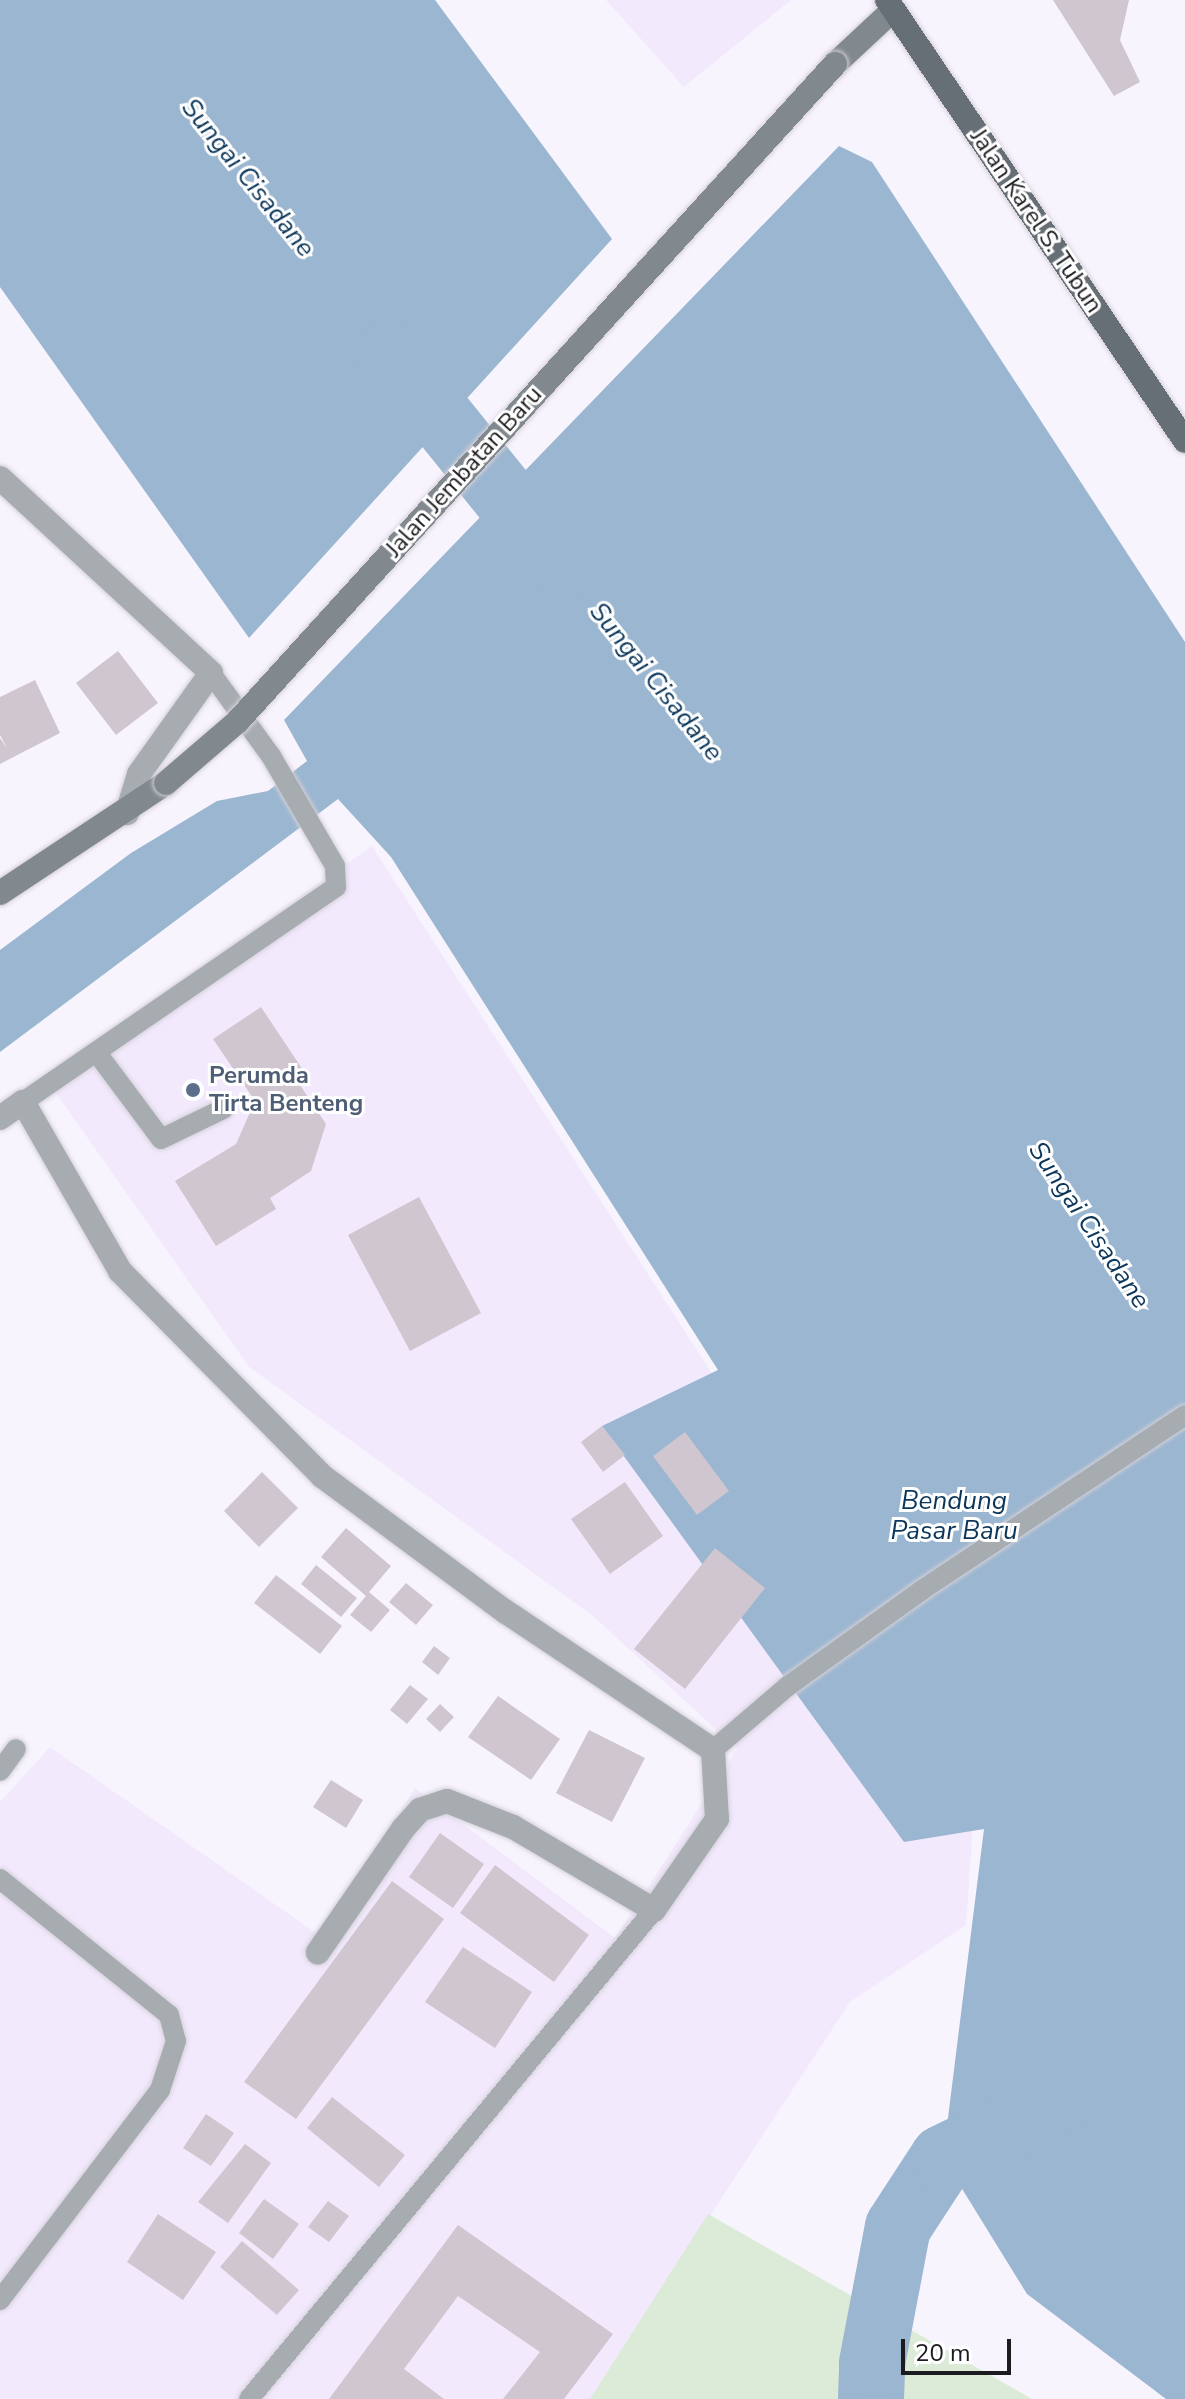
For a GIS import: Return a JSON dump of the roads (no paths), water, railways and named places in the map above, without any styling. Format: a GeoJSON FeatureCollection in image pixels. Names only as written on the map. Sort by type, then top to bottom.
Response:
{"type":"FeatureCollection","features":[{"type":"Feature","properties":{"kind":"main road","name":"Jalan Karel S. Tubun"},"geometry":{"type":"LineString","coordinates":[[890,5],[1185,441]]}},
{"type":"Feature","properties":{"kind":"street","name":"Jalan Jembatan Baru"},"geometry":{"type":"LineString","coordinates":[[0,893],[127,813],[238,721],[890,5]]}},
{"type":"Feature","properties":{"kind":"street"},"geometry":{"type":"LineString","coordinates":[[0,478],[211,673],[139,774],[127,813]]}},
{"type":"Feature","properties":{"kind":"street"},"geometry":{"type":"LineString","coordinates":[[0,1118],[23,1102],[120,1271],[322,1476],[506,1612],[713,1750],[717,1819],[654,1910],[513,1827],[447,1801],[420,1810],[403,1829],[318,1952]]}},
{"type":"Feature","properties":{"kind":"lane"},"geometry":{"type":"LineString","coordinates":[[23,1102],[336,887],[335,866],[271,756],[211,673]]}},
{"type":"Feature","properties":{"kind":"lane"},"geometry":{"type":"LineString","coordinates":[[97,1053],[161,1139],[223,1109]]}},
{"type":"Feature","properties":{"kind":"lane"},"geometry":{"type":"LineString","coordinates":[[713,1750],[788,1686],[922,1590],[1185,1415]]}},
{"type":"Feature","properties":{"kind":"lane"},"geometry":{"type":"LineString","coordinates":[[0,1771],[16,1749]]}},
{"type":"Feature","properties":{"kind":"lane"},"geometry":{"type":"LineString","coordinates":[[0,1879],[169,2015],[176,2041],[160,2090],[0,2300]]}},
{"type":"Feature","properties":{"kind":"lane"},"geometry":{"type":"LineString","coordinates":[[249,2399],[654,1910]]}},
{"type":"Feature","properties":{"kind":"water"},"geometry":{"type":"Polygon","coordinates":[[[0,0],[435,0],[612,239],[249,638],[0,287],[0,0]]]}},
{"type":"Feature","properties":{"kind":"water","name":"Bendung Pasar Baru"},"geometry":{"type":"Polygon","coordinates":[[[839,146],[872,162],[1185,642],[1185,2399],[1166,2399],[1027,2294],[943,2158],[984,1829],[904,1842],[602,1426],[718,1370],[391,857],[338,799],[0,1052],[0,950],[131,853],[217,801],[268,791],[307,761],[284,720],[839,146]]]}},
{"type":"Feature","properties":{"kind":"waterway","name":"Sungai Cisadane"},"geometry":{"type":"LineString","coordinates":[[389,353],[561,566]]}},
{"type":"Feature","properties":{"kind":"waterway"},"geometry":{"type":"LineString","coordinates":[[871,2399],[872,2363],[898,2227],[943,2158],[1185,2040]]}},
{"type":"Feature","properties":{"kind":"place","name":"Perumda Tirta Benteng"},"geometry":{"type":"Point","coordinates":[193,1090]}}]}
